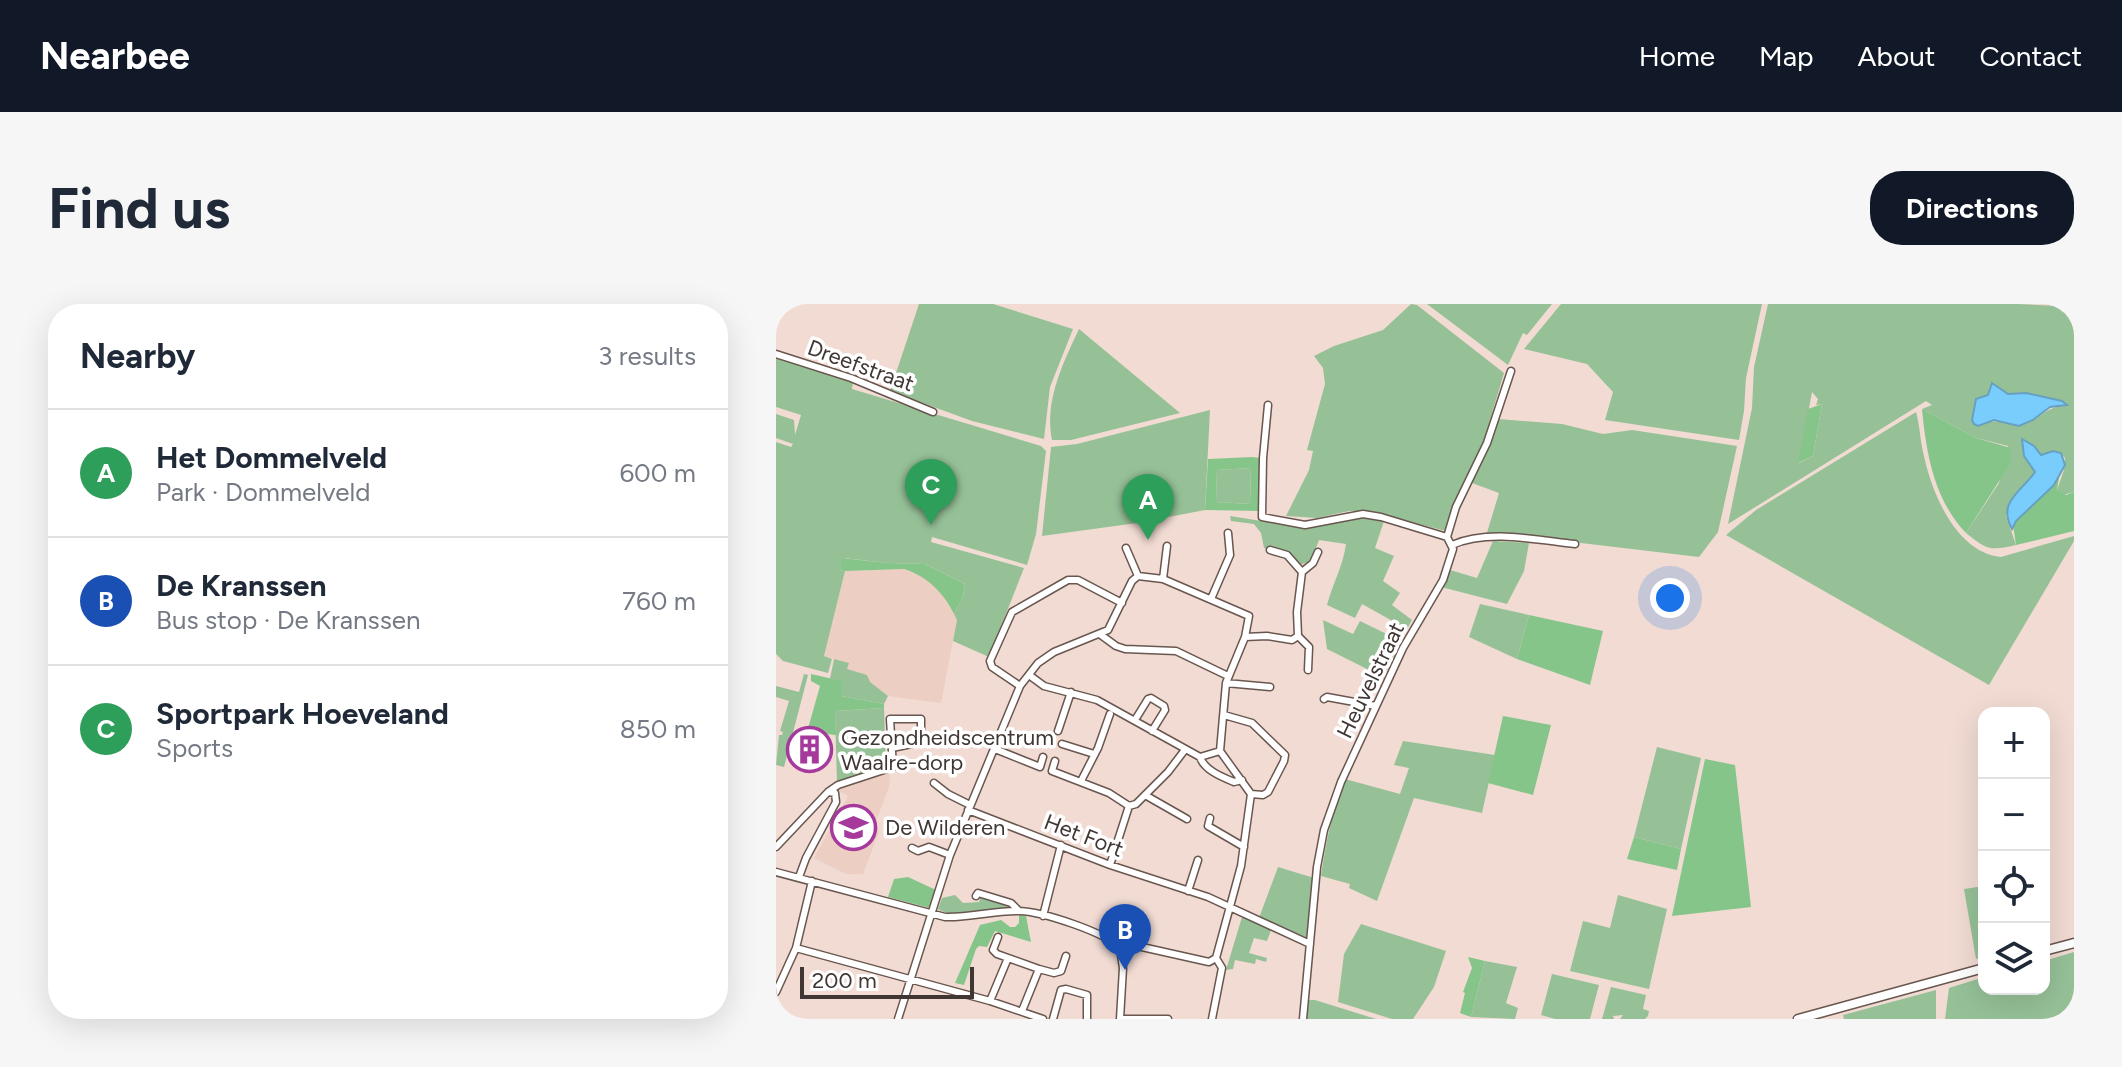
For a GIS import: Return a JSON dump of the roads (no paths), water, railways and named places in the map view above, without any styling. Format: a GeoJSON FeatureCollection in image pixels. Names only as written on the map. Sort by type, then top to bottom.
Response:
{"type":"FeatureCollection","features":[{"type":"Feature","properties":{"kind":"main road"},"geometry":{"type":"LineString","coordinates":[[2050,949],[2074,943]]}},
{"type":"Feature","properties":{"kind":"main road"},"geometry":{"type":"LineString","coordinates":[[1798,1019],[1978,970]]}},
{"type":"Feature","properties":{"kind":"street","name":"Dreefstraat"},"geometry":{"type":"LineString","coordinates":[[776,354],[851,378],[933,412]]}},
{"type":"Feature","properties":{"kind":"street"},"geometry":{"type":"LineString","coordinates":[[1447,537],[1456,507],[1487,443],[1511,371]]}},
{"type":"Feature","properties":{"kind":"street"},"geometry":{"type":"LineString","coordinates":[[1268,405],[1262,517],[1305,525],[1363,514],[1447,537],[1452,545],[1468,539],[1493,538],[1575,544]]}},
{"type":"Feature","properties":{"kind":"street"},"geometry":{"type":"LineString","coordinates":[[1211,599],[1230,555],[1228,533]]}},
{"type":"Feature","properties":{"kind":"street","name":"Heuvelstraat"},"geometry":{"type":"LineString","coordinates":[[1303,1019],[1317,867],[1324,830],[1341,782],[1403,648],[1443,580],[1452,545]]}},
{"type":"Feature","properties":{"kind":"street"},"geometry":{"type":"LineString","coordinates":[[1163,579],[1167,546]]}},
{"type":"Feature","properties":{"kind":"street"},"geometry":{"type":"LineString","coordinates":[[1126,548],[1138,576]]}},
{"type":"Feature","properties":{"kind":"street"},"geometry":{"type":"LineString","coordinates":[[1270,550],[1287,555],[1302,572]]}},
{"type":"Feature","properties":{"kind":"street"},"geometry":{"type":"LineString","coordinates":[[1308,670],[1309,647],[1298,636],[1297,612],[1302,572],[1313,563],[1318,552]]}},
{"type":"Feature","properties":{"kind":"street"},"geometry":{"type":"LineString","coordinates":[[898,1019],[950,855],[1020,686],[1038,663],[1054,652],[1108,630],[1132,581],[1138,576],[1163,579],[1249,616],[1245,637],[1227,679],[1220,751],[1251,794],[1244,847],[1216,958],[1209,962],[1133,945],[1120,948]]}},
{"type":"Feature","properties":{"kind":"street"},"geometry":{"type":"LineString","coordinates":[[1020,686],[992,667],[990,661],[1012,612],[1068,580],[1078,580],[1122,603]]}},
{"type":"Feature","properties":{"kind":"street"},"geometry":{"type":"LineString","coordinates":[[1101,635],[1125,649],[1176,651],[1227,679],[1270,687]]}},
{"type":"Feature","properties":{"kind":"street"},"geometry":{"type":"LineString","coordinates":[[1245,637],[1292,640],[1298,636]]}},
{"type":"Feature","properties":{"kind":"street"},"geometry":{"type":"LineString","coordinates":[[1029,675],[1044,686],[1097,700],[1184,751],[1200,757],[1220,751]]}},
{"type":"Feature","properties":{"kind":"street"},"geometry":{"type":"LineString","coordinates":[[1058,731],[1071,692]]}},
{"type":"Feature","properties":{"kind":"street"},"geometry":{"type":"LineString","coordinates":[[1135,720],[1148,699],[1158,702],[1165,710],[1152,731]]}},
{"type":"Feature","properties":{"kind":"street"},"geometry":{"type":"LineString","coordinates":[[1324,699],[1376,706]]}},
{"type":"Feature","properties":{"kind":"street"},"geometry":{"type":"LineString","coordinates":[[1081,781],[1110,714]]}},
{"type":"Feature","properties":{"kind":"street"},"geometry":{"type":"LineString","coordinates":[[1224,715],[1252,723],[1285,755],[1268,792],[1251,794]]}},
{"type":"Feature","properties":{"kind":"street"},"geometry":{"type":"LineString","coordinates":[[776,847],[838,785],[893,767],[890,719],[921,719],[921,742],[892,748]]}},
{"type":"Feature","properties":{"kind":"street"},"geometry":{"type":"LineString","coordinates":[[1062,744],[1094,754]]}},
{"type":"Feature","properties":{"kind":"street"},"geometry":{"type":"LineString","coordinates":[[995,749],[1040,767],[1043,757]]}},
{"type":"Feature","properties":{"kind":"street"},"geometry":{"type":"LineString","coordinates":[[1055,761],[1052,771],[1109,793],[1129,806],[1136,804],[1168,772],[1184,751]]}},
{"type":"Feature","properties":{"kind":"street"},"geometry":{"type":"LineString","coordinates":[[1200,757],[1202,764],[1224,777],[1234,782],[1242,780]]}},
{"type":"Feature","properties":{"kind":"street","name":"Het Fort"},"geometry":{"type":"LineString","coordinates":[[934,783],[969,808],[1110,865],[1188,891],[1310,944]]}},
{"type":"Feature","properties":{"kind":"street"},"geometry":{"type":"LineString","coordinates":[[799,877],[836,802],[835,793],[828,792]]}},
{"type":"Feature","properties":{"kind":"street"},"geometry":{"type":"LineString","coordinates":[[1145,795],[1187,819]]}},
{"type":"Feature","properties":{"kind":"street"},"geometry":{"type":"LineString","coordinates":[[1110,865],[1129,806]]}},
{"type":"Feature","properties":{"kind":"street"},"geometry":{"type":"LineString","coordinates":[[1210,818],[1208,826],[1244,847]]}},
{"type":"Feature","properties":{"kind":"street"},"geometry":{"type":"LineString","coordinates":[[1043,916],[1061,845]]}},
{"type":"Feature","properties":{"kind":"street"},"geometry":{"type":"LineString","coordinates":[[912,848],[918,851],[929,847],[950,855]]}},
{"type":"Feature","properties":{"kind":"street"},"geometry":{"type":"LineString","coordinates":[[1188,891],[1198,860]]}},
{"type":"Feature","properties":{"kind":"street"},"geometry":{"type":"LineString","coordinates":[[776,872],[945,917],[1019,911],[1105,937],[1120,948],[1123,968],[1120,1019],[1168,1019]]}},
{"type":"Feature","properties":{"kind":"street"},"geometry":{"type":"LineString","coordinates":[[776,992],[796,948],[812,881]]}},
{"type":"Feature","properties":{"kind":"street"},"geometry":{"type":"LineString","coordinates":[[976,896],[978,893],[1011,903],[1019,911]]}},
{"type":"Feature","properties":{"kind":"street"},"geometry":{"type":"LineString","coordinates":[[998,937],[993,950],[997,954],[1039,969],[1054,973],[1061,971],[1066,956]]}},
{"type":"Feature","properties":{"kind":"street"},"geometry":{"type":"LineString","coordinates":[[796,948],[990,1001],[1043,1019]]}},
{"type":"Feature","properties":{"kind":"street"},"geometry":{"type":"LineString","coordinates":[[990,1001],[1008,958]]}},
{"type":"Feature","properties":{"kind":"street"},"geometry":{"type":"LineString","coordinates":[[1212,1019],[1222,968],[1216,958]]}},
{"type":"Feature","properties":{"kind":"street"},"geometry":{"type":"LineString","coordinates":[[1024,1015],[1039,969]]}},
{"type":"Feature","properties":{"kind":"street"},"geometry":{"type":"LineString","coordinates":[[1053,1019],[1061,990],[1066,989],[1087,995],[1087,1019]]}},
{"type":"Feature","properties":{"kind":"water"},"geometry":{"type":"Polygon","coordinates":[[[1992,383],[2008,394],[2026,393],[2062,401],[2067,405],[2050,407],[2019,426],[1994,420],[1978,426],[1972,420],[1976,399],[1988,395],[1992,383]]]}},
{"type":"Feature","properties":{"kind":"water"},"geometry":{"type":"Polygon","coordinates":[[[2022,439],[2041,455],[2053,451],[2061,453],[2065,465],[2054,485],[2016,521],[2012,529],[2007,512],[2009,504],[2035,472],[2024,456],[2022,439]]]}},
{"type":"Feature","properties":{"kind":"place","name":"Sportpark Hoeveland"},"geometry":{"type":"Point","coordinates":[931,525]}},
{"type":"Feature","properties":{"kind":"place","name":"Het Dommelveld"},"geometry":{"type":"Point","coordinates":[1148,540]}},
{"type":"Feature","properties":{"kind":"place","name":"Gezondheidscentrum Waalre-dorp"},"geometry":{"type":"Point","coordinates":[810,750]}},
{"type":"Feature","properties":{"kind":"place","name":"De Wilderen"},"geometry":{"type":"Point","coordinates":[854,827]}},
{"type":"Feature","properties":{"kind":"place","name":"De Kranssen"},"geometry":{"type":"Point","coordinates":[1125,970]}}]}
